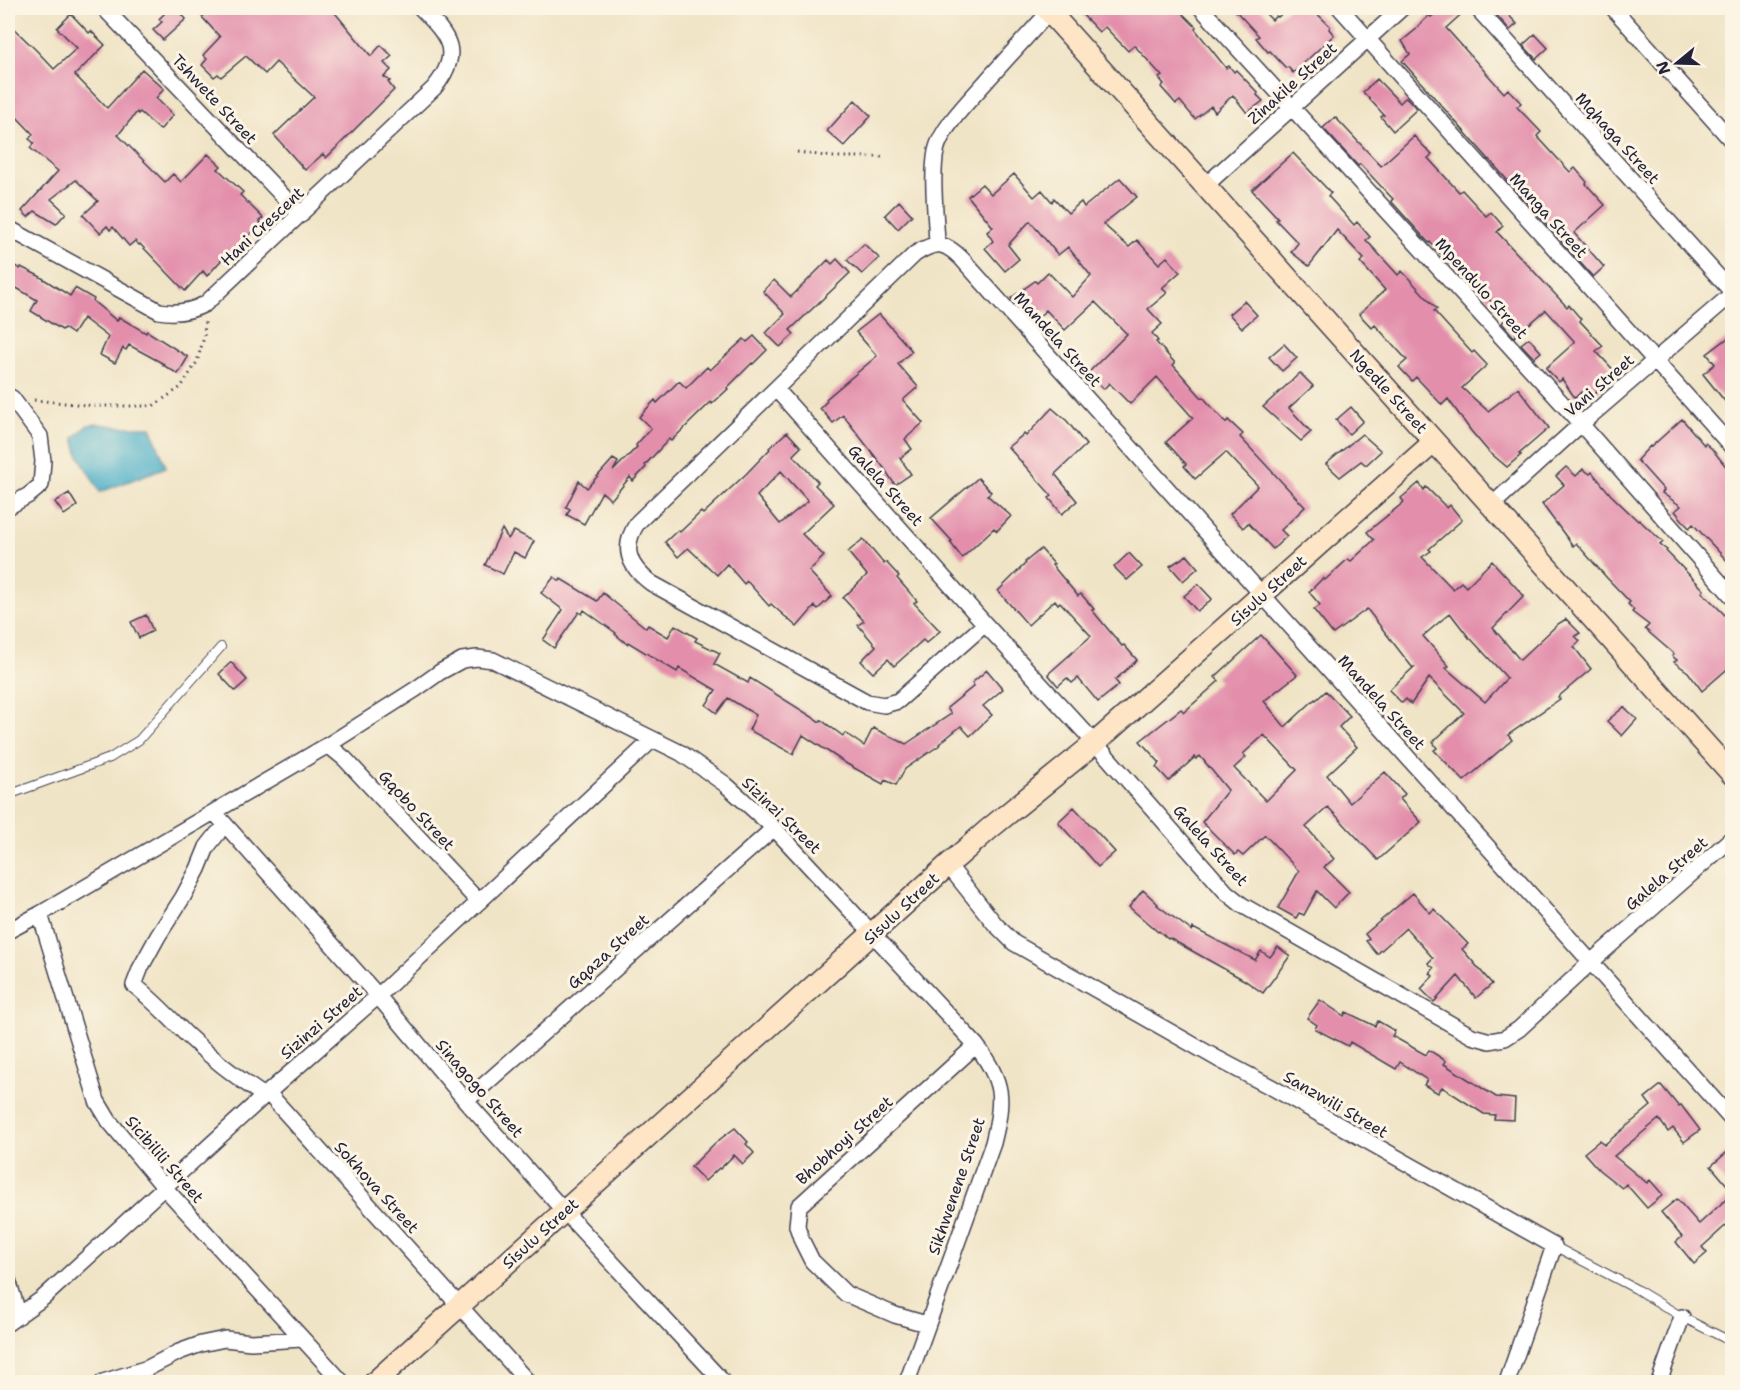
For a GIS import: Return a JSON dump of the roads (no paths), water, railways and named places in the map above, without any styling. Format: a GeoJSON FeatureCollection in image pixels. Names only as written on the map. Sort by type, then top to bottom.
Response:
{"type":"FeatureCollection","features":[{"type":"Feature","properties":{"kind":"street","name":"Tshwete Street"},"geometry":{"type":"LineString","coordinates":[[104,8],[300,215]]}},
{"type":"Feature","properties":{"kind":"street","name":"Hani Crescent"},"geometry":{"type":"LineString","coordinates":[[8,228],[159,311],[182,313],[194,310],[205,304],[434,88],[445,75],[450,54],[448,41],[441,28],[422,8]]}},
{"type":"Feature","properties":{"kind":"street","name":"Mpendulo Street"},"geometry":{"type":"LineString","coordinates":[[1201,8],[1581,424],[1732,596]]}},
{"type":"Feature","properties":{"kind":"street","name":"Manga Street"},"geometry":{"type":"LineString","coordinates":[[1340,8],[1732,447]]}},
{"type":"Feature","properties":{"kind":"street","name":"Zinakile Street"},"geometry":{"type":"LineString","coordinates":[[1206,185],[1402,8]]}},
{"type":"Feature","properties":{"kind":"street","name":"Mqhaga Street"},"geometry":{"type":"LineString","coordinates":[[1477,8],[1732,293]]}},
{"type":"Feature","properties":{"kind":"street"},"geometry":{"type":"LineString","coordinates":[[1613,8],[1732,141]]}},
{"type":"Feature","properties":{"kind":"street"},"geometry":{"type":"LineString","coordinates":[[986,624],[898,701],[884,705],[876,704],[867,702],[651,583],[634,567],[628,550],[632,531],[638,522],[915,254],[927,246],[937,244],[934,168],[940,139],[1047,10]]}},
{"type":"Feature","properties":{"kind":"street","name":"Ngedle Street"},"geometry":{"type":"LineString","coordinates":[[1047,10],[1732,774]]}},
{"type":"Feature","properties":{"kind":"street","name":"Mandela Street"},"geometry":{"type":"LineString","coordinates":[[937,244],[944,244],[962,259],[1732,1120]]}},
{"type":"Feature","properties":{"kind":"street","name":"Vani Street"},"geometry":{"type":"LineString","coordinates":[[1492,505],[1732,293]]}},
{"type":"Feature","properties":{"kind":"street","name":"Galela Street"},"geometry":{"type":"LineString","coordinates":[[776,389],[1226,892],[1242,905],[1472,1036],[1490,1041],[1505,1038],[1519,1029],[1732,838]]}},
{"type":"Feature","properties":{"kind":"street"},"geometry":{"type":"LineString","coordinates":[[8,507],[41,485],[43,461],[40,436],[10,397]]}},
{"type":"Feature","properties":{"kind":"street","name":"Sisulu Street"},"geometry":{"type":"LineString","coordinates":[[375,1383],[948,865],[1095,743],[1434,442]]}},
{"type":"Feature","properties":{"kind":"street","name":"Sizinzi Street"},"geometry":{"type":"LineString","coordinates":[[8,931],[328,745],[440,672],[462,660],[477,658],[493,660],[512,669],[681,753],[700,765],[774,828],[872,934]]}},
{"type":"Feature","properties":{"kind":"street","name":"Sizinzi Street"},"geometry":{"type":"LineString","coordinates":[[13,1320],[43,1298],[266,1094],[378,996],[652,740]]}},
{"type":"Feature","properties":{"kind":"street","name":"Gqobo Street"},"geometry":{"type":"LineString","coordinates":[[328,745],[345,759],[479,902]]}},
{"type":"Feature","properties":{"kind":"street","name":"Sinagogo Street"},"geometry":{"type":"LineString","coordinates":[[214,812],[378,996],[466,1101],[564,1211],[723,1383]]}},
{"type":"Feature","properties":{"kind":"street","name":"Gqaza Street"},"geometry":{"type":"LineString","coordinates":[[466,1101],[774,828]]}},
{"type":"Feature","properties":{"kind":"street","name":"Sokhova Street"},"geometry":{"type":"LineString","coordinates":[[218,833],[207,847],[198,869],[158,936],[134,985],[228,1071],[266,1094],[528,1383]]}},
{"type":"Feature","properties":{"kind":"street","name":"Sanzwili Street"},"geometry":{"type":"LineString","coordinates":[[948,865],[994,924],[1014,943],[1554,1246]]}},
{"type":"Feature","properties":{"kind":"street","name":"Sicibilili Street"},"geometry":{"type":"LineString","coordinates":[[40,914],[97,1101],[109,1121],[164,1187],[342,1383]]}},
{"type":"Feature","properties":{"kind":"street","name":"Sikhwenene Street"},"geometry":{"type":"LineString","coordinates":[[872,934],[976,1045],[988,1061],[1000,1092],[999,1115],[993,1143],[906,1383]]}},
{"type":"Feature","properties":{"kind":"street","name":"Bhobhoyi Street"},"geometry":{"type":"LineString","coordinates":[[926,1324],[895,1315],[846,1294],[812,1261],[797,1226],[798,1206],[976,1045]]}},
{"type":"Feature","properties":{"kind":"street"},"geometry":{"type":"LineString","coordinates":[[1507,1383],[1554,1246]]}},
{"type":"Feature","properties":{"kind":"street"},"geometry":{"type":"LineString","coordinates":[[8,1280],[13,1320]]}},
{"type":"Feature","properties":{"kind":"street"},"geometry":{"type":"LineString","coordinates":[[1659,1383],[1682,1317]]}},
{"type":"Feature","properties":{"kind":"street"},"geometry":{"type":"LineString","coordinates":[[103,1383],[148,1368],[201,1344],[225,1339],[251,1342],[302,1339]]}},
{"type":"Feature","properties":{"kind":"lane"},"geometry":{"type":"LineString","coordinates":[[8,795],[110,758],[139,740],[222,647]]}},
{"type":"Feature","properties":{"kind":"lane","name":"Sanzwili Street"},"geometry":{"type":"LineString","coordinates":[[1554,1246],[1636,1288],[1682,1317],[1732,1342]]}},
{"type":"Feature","properties":{"kind":"water"},"geometry":{"type":"Polygon","coordinates":[[[88,425],[119,427],[151,427],[166,467],[100,492],[79,456],[74,438],[88,425]]]}}]}
